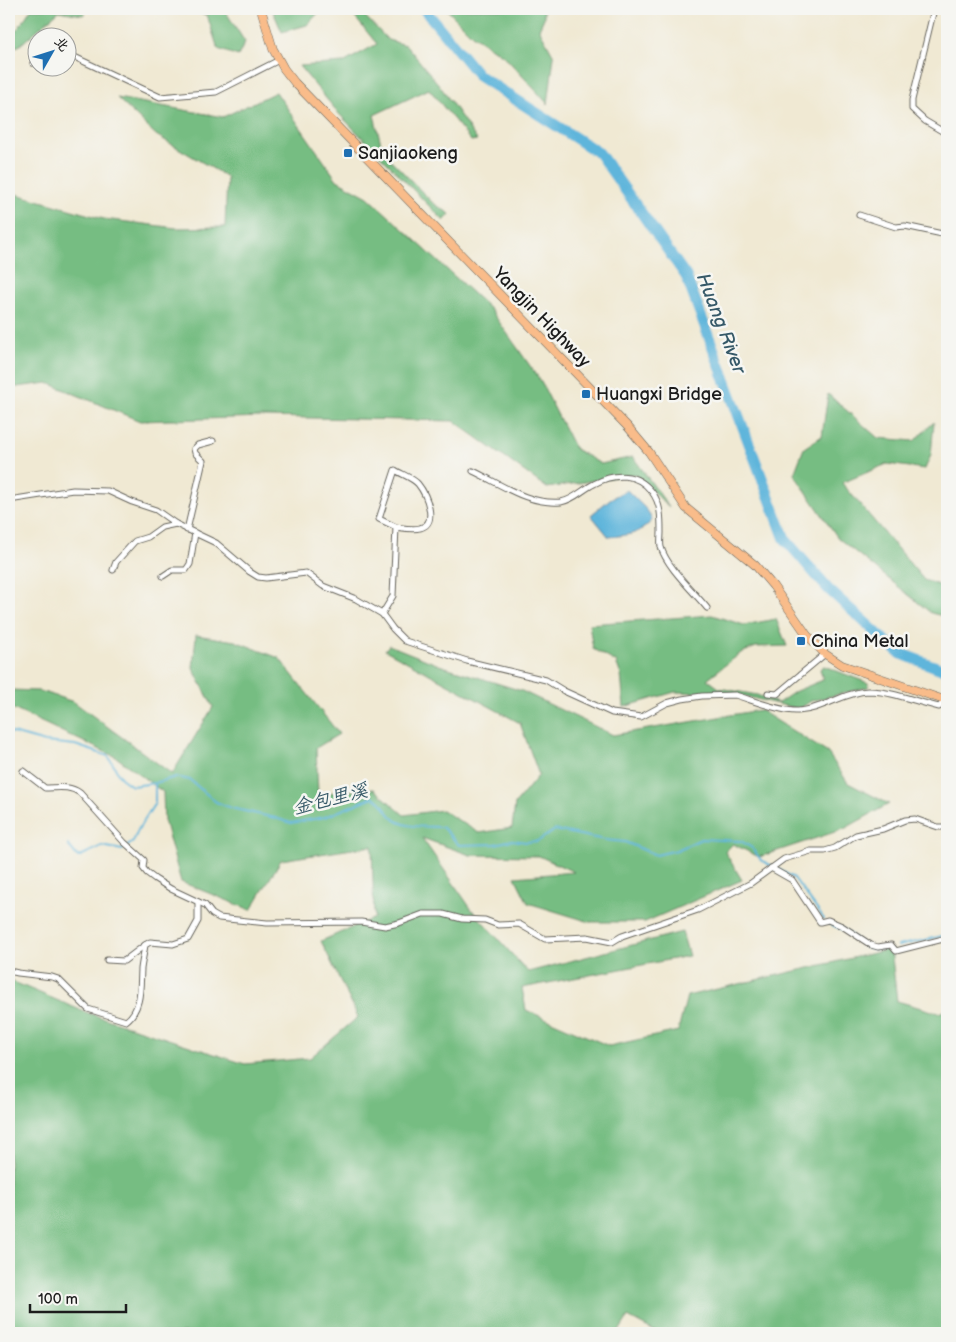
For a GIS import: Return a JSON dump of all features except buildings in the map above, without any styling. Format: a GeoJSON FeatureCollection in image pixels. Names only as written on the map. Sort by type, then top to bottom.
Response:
{"type":"FeatureCollection","features":[{"type":"Feature","properties":{"kind":"main road","name":"Yangjin Highway"},"geometry":{"type":"LineString","coordinates":[[262,9],[273,49],[295,83],[628,427],[650,452],[686,508],[755,565],[773,586],[807,634],[825,654],[842,665],[947,700]]}},
{"type":"Feature","properties":{"kind":"street"},"geometry":{"type":"LineString","coordinates":[[934,9],[912,100],[912,109],[925,121],[947,134]]}},
{"type":"Feature","properties":{"kind":"street"},"geometry":{"type":"LineString","coordinates":[[78,59],[160,97],[216,92],[279,60]]}},
{"type":"Feature","properties":{"kind":"street"},"geometry":{"type":"LineString","coordinates":[[859,215],[896,227],[905,226],[947,235]]}},
{"type":"Feature","properties":{"kind":"street"},"geometry":{"type":"LineString","coordinates":[[187,530],[203,461],[194,453],[194,449],[198,445],[212,441]]}},
{"type":"Feature","properties":{"kind":"street"},"geometry":{"type":"LineString","coordinates":[[394,470],[418,483],[429,505],[430,518],[427,524],[420,528],[396,527],[378,519],[394,470]]}},
{"type":"Feature","properties":{"kind":"street"},"geometry":{"type":"LineString","coordinates":[[473,471],[526,498],[541,501],[561,502],[573,499],[595,483],[618,476],[630,476],[641,481],[652,491],[658,502],[661,546],[668,561],[707,608]]}},
{"type":"Feature","properties":{"kind":"street"},"geometry":{"type":"LineString","coordinates":[[9,500],[73,490],[108,491],[156,510],[176,524],[216,543],[258,577],[266,578],[306,573],[323,586],[356,599],[382,614],[404,641],[467,661],[546,680],[564,691],[612,712],[626,716],[641,717],[682,699],[728,694],[790,711],[807,710],[849,695],[868,691],[894,695],[939,707],[947,700]]}},
{"type":"Feature","properties":{"kind":"street"},"geometry":{"type":"LineString","coordinates":[[113,570],[116,562],[135,541],[148,537],[162,527],[176,524]]}},
{"type":"Feature","properties":{"kind":"street"},"geometry":{"type":"LineString","coordinates":[[382,614],[393,596],[396,527]]}},
{"type":"Feature","properties":{"kind":"street"},"geometry":{"type":"LineString","coordinates":[[163,576],[172,570],[186,570],[190,564],[195,533]]}},
{"type":"Feature","properties":{"kind":"street"},"geometry":{"type":"LineString","coordinates":[[768,693],[777,694],[825,654]]}},
{"type":"Feature","properties":{"kind":"street"},"geometry":{"type":"LineString","coordinates":[[23,771],[44,788],[73,788],[80,793],[130,849],[144,860],[143,868],[147,873],[171,889],[205,905],[212,914],[219,918],[266,923],[361,922],[385,926],[423,914],[443,914],[462,919],[485,920],[498,925],[519,924],[545,939],[587,937],[612,942],[622,936],[698,910],[750,883],[776,863],[793,856],[836,848],[856,835],[883,829],[905,820],[915,819],[938,827],[947,827]]}},
{"type":"Feature","properties":{"kind":"street"},"geometry":{"type":"LineString","coordinates":[[771,868],[792,880],[820,922],[826,921],[842,926],[871,945],[878,947],[891,945],[896,951],[947,938]]}},
{"type":"Feature","properties":{"kind":"street"},"geometry":{"type":"LineString","coordinates":[[107,960],[124,961],[150,942],[173,944],[188,938],[198,921],[198,902]]}},
{"type":"Feature","properties":{"kind":"street"},"geometry":{"type":"LineString","coordinates":[[9,971],[58,979],[88,1009],[126,1022],[134,1014],[139,1000],[145,945]]}},
{"type":"Feature","properties":{"kind":"green space"},"geometry":{"type":"Polygon","coordinates":[[[31,9],[89,9],[83,15],[59,11],[40,28],[28,28],[28,38],[19,46],[9,48],[9,34],[18,29],[31,9]]]}},
{"type":"Feature","properties":{"kind":"green space"},"geometry":{"type":"Polygon","coordinates":[[[175,9],[224,9],[245,42],[238,56],[218,49],[207,15],[175,9]]]}},
{"type":"Feature","properties":{"kind":"green space"},"geometry":{"type":"Polygon","coordinates":[[[272,9],[322,9],[307,25],[282,32],[272,9]]]}},
{"type":"Feature","properties":{"kind":"green space"},"geometry":{"type":"Polygon","coordinates":[[[348,9],[358,9],[388,40],[406,45],[440,86],[477,140],[471,141],[429,89],[374,115],[383,152],[433,203],[450,214],[444,221],[340,115],[299,66],[343,63],[377,44],[348,9]]]}},
{"type":"Feature","properties":{"kind":"green space"},"geometry":{"type":"Polygon","coordinates":[[[446,9],[544,9],[544,18],[539,29],[554,56],[548,104],[505,57],[472,35],[446,9]]]}},
{"type":"Feature","properties":{"kind":"green space"},"geometry":{"type":"Polygon","coordinates":[[[276,92],[337,180],[368,197],[490,309],[540,380],[575,449],[601,464],[633,457],[669,507],[635,474],[547,488],[454,421],[263,417],[140,421],[48,383],[9,388],[9,192],[104,219],[176,228],[225,227],[227,177],[156,135],[117,98],[223,117],[276,92]]]}},
{"type":"Feature","properties":{"kind":"green space"},"geometry":{"type":"Polygon","coordinates":[[[828,394],[878,438],[914,441],[934,422],[931,455],[925,469],[887,464],[842,483],[924,580],[947,588],[947,617],[931,613],[838,538],[794,474],[804,448],[822,436],[828,394]]]}},
{"type":"Feature","properties":{"kind":"green space"},"geometry":{"type":"Polygon","coordinates":[[[712,615],[744,625],[776,619],[787,646],[756,647],[741,653],[707,679],[719,688],[757,695],[778,703],[796,691],[823,680],[820,669],[824,666],[868,683],[869,687],[811,701],[799,709],[735,694],[675,692],[624,707],[621,675],[616,662],[593,649],[589,624],[712,615]]]}},
{"type":"Feature","properties":{"kind":"green space"},"geometry":{"type":"Polygon","coordinates":[[[196,635],[235,641],[279,658],[339,734],[316,748],[318,794],[374,789],[404,815],[442,810],[479,833],[512,828],[515,804],[539,775],[520,723],[385,650],[389,645],[439,665],[522,691],[613,735],[760,710],[828,753],[848,783],[889,804],[844,829],[759,857],[733,844],[725,852],[742,880],[645,922],[590,922],[528,903],[515,877],[574,872],[539,856],[470,855],[422,838],[472,910],[528,972],[682,932],[689,956],[522,988],[526,1010],[609,1046],[678,1031],[687,996],[891,949],[897,1001],[939,1013],[947,1009],[947,1333],[782,1333],[780,1327],[764,1333],[658,1333],[628,1317],[618,1333],[9,1333],[9,980],[85,1012],[245,1064],[310,1058],[358,1017],[321,941],[374,918],[372,846],[281,860],[251,910],[181,882],[164,820],[163,792],[116,757],[9,707],[9,690],[40,691],[74,702],[172,774],[213,707],[193,668],[196,635]]]}},
{"type":"Feature","properties":{"kind":"water"},"geometry":{"type":"Polygon","coordinates":[[[627,490],[647,510],[652,520],[643,529],[638,531],[627,535],[609,537],[591,515],[610,499],[627,490]]]}},
{"type":"Feature","properties":{"kind":"waterway","name":"Huang River"},"geometry":{"type":"LineString","coordinates":[[424,9],[479,76],[599,153],[686,276],[785,539],[828,589],[899,653],[947,671]]}},
{"type":"Feature","properties":{"kind":"waterway","name":"金包里溪"},"geometry":{"type":"LineString","coordinates":[[9,732],[45,742],[75,745],[108,756],[121,778],[132,786],[155,783],[176,777],[190,780],[216,802],[231,808],[291,823],[325,817],[373,797],[380,801],[389,814],[397,821],[415,826],[442,827],[459,845],[495,844],[512,840],[538,841],[555,830],[625,842],[656,855],[677,850],[701,839],[741,841],[752,848],[761,860],[794,878],[824,919]]}},
{"type":"Feature","properties":{"kind":"waterway"},"geometry":{"type":"LineString","coordinates":[[68,845],[78,857],[102,846],[122,850],[133,842],[139,828],[155,803],[155,784]]}},
{"type":"Feature","properties":{"kind":"waterway","name":"金包里溪"},"geometry":{"type":"LineString","coordinates":[[827,923],[844,930],[868,949],[884,949]]}},
{"type":"Feature","properties":{"kind":"waterway","name":"金包里溪"},"geometry":{"type":"LineString","coordinates":[[898,946],[947,935]]}},
{"type":"Feature","properties":{"kind":"place","name":"Sanjiaokeng"},"geometry":{"type":"Point","coordinates":[348,153]}},
{"type":"Feature","properties":{"kind":"place","name":"Huangxi Bridge"},"geometry":{"type":"Point","coordinates":[586,394]}},
{"type":"Feature","properties":{"kind":"place","name":"China Metal"},"geometry":{"type":"Point","coordinates":[801,641]}}]}
